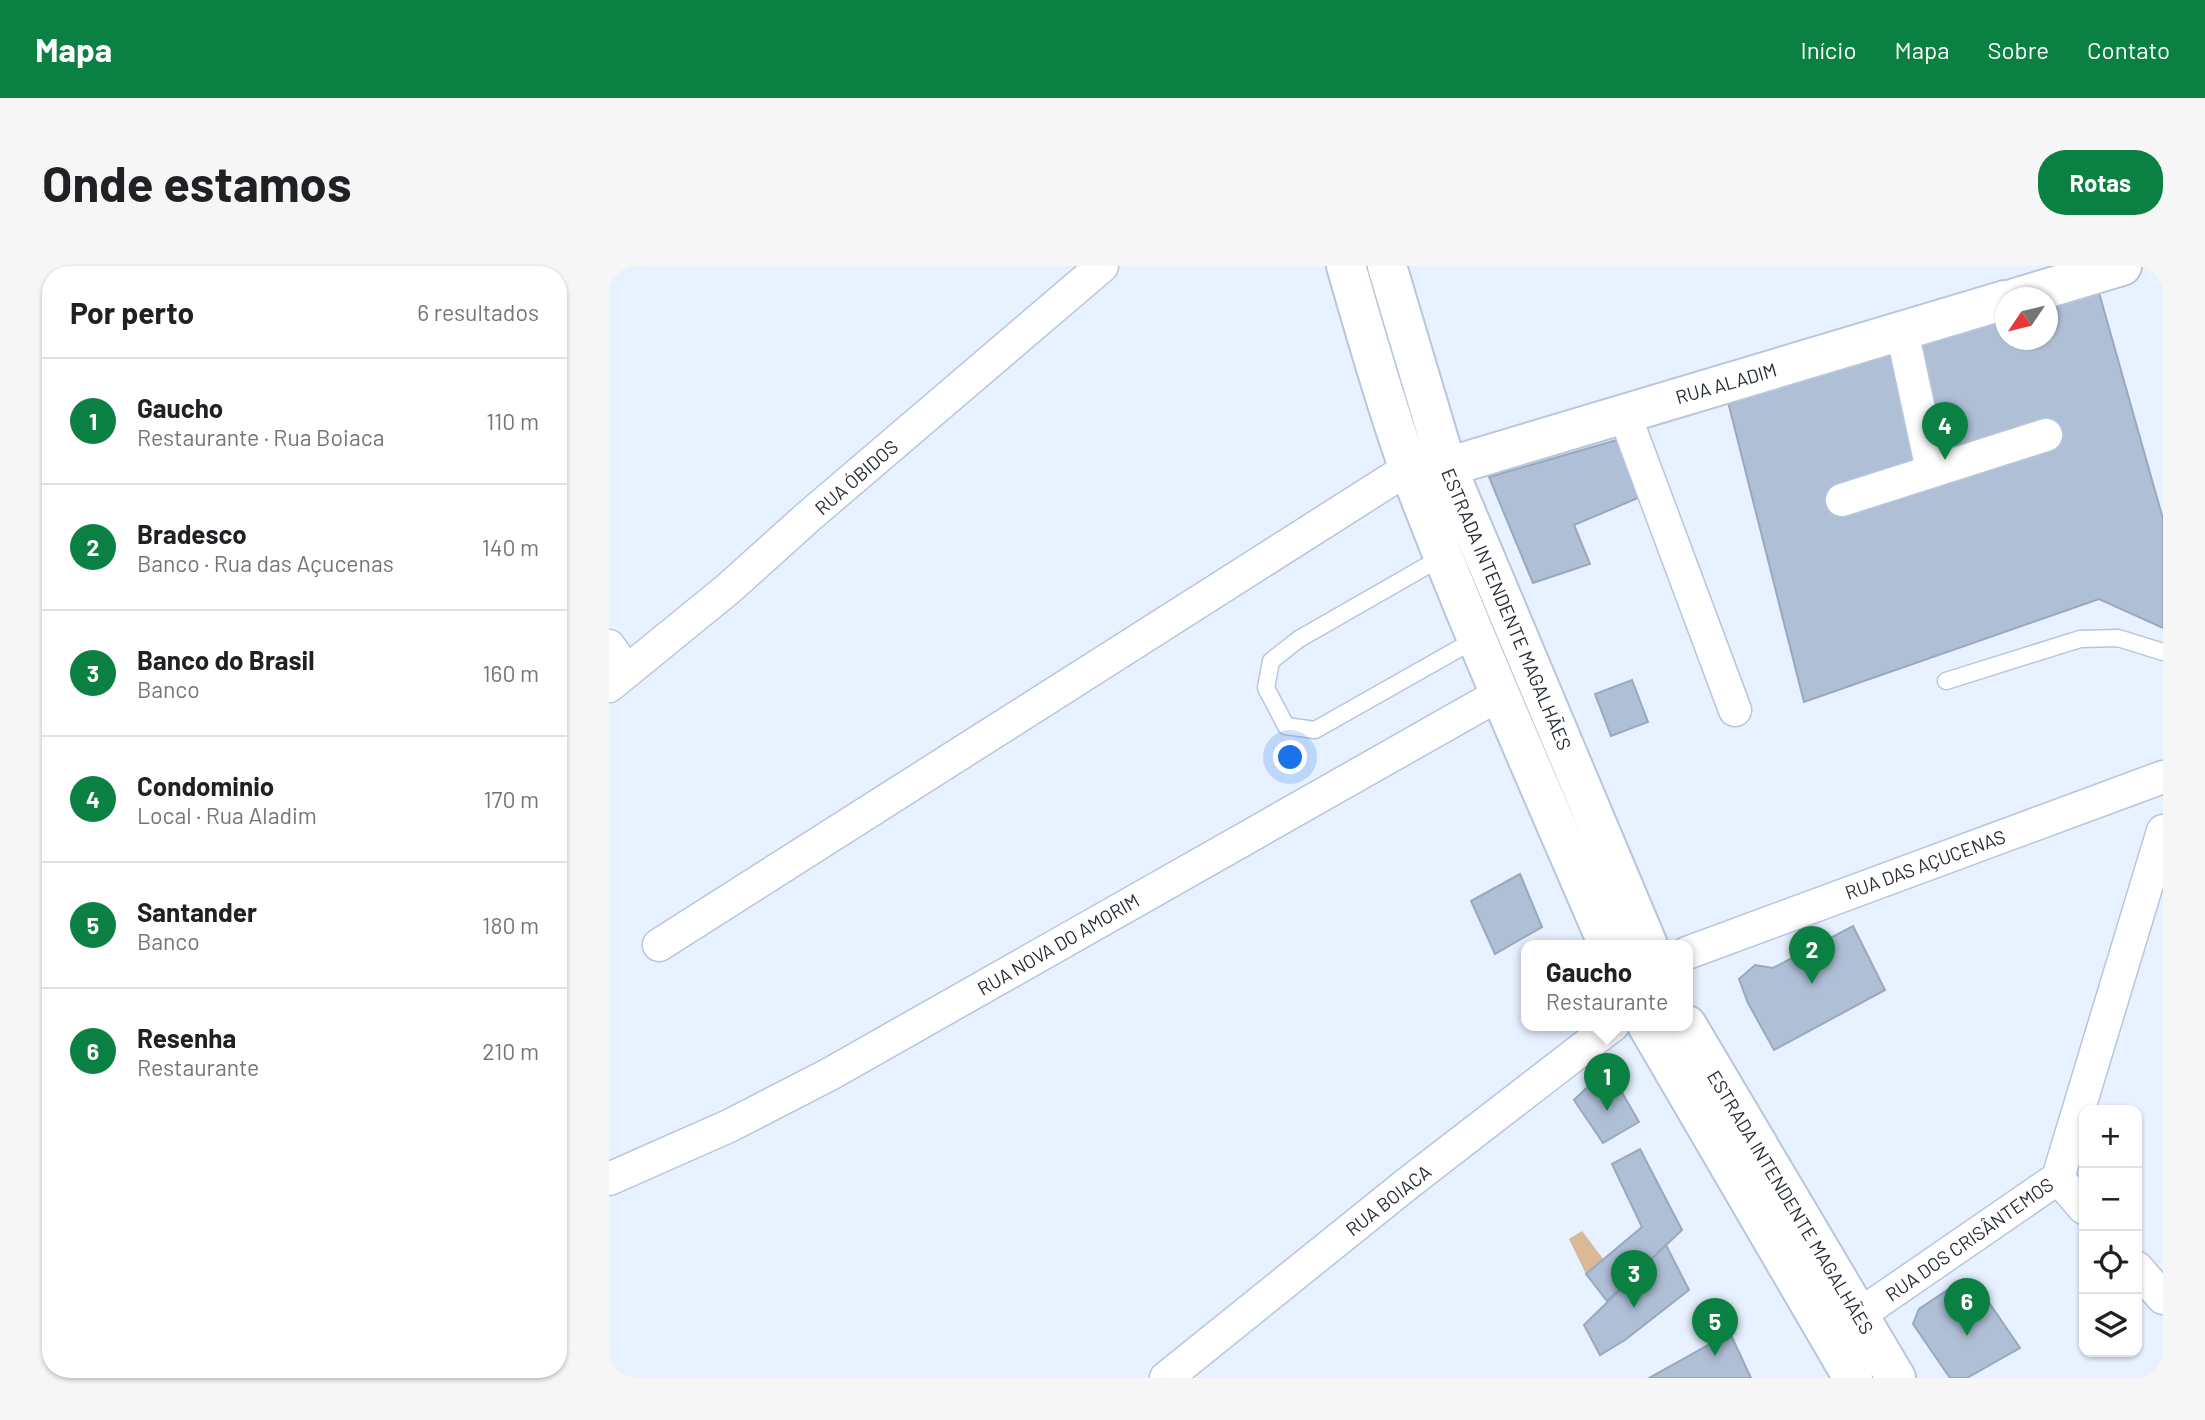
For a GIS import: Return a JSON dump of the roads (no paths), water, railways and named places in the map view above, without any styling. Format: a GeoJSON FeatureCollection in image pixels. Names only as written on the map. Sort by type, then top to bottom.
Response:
{"type":"FeatureCollection","features":[{"type":"Feature","properties":{"kind":"main road","name":"ESTRADA INTENDENTE MAGALHÃES"},"geometry":{"type":"LineString","coordinates":[[1346,266],[1409,468],[1500,694],[1606,940]]}},
{"type":"Feature","properties":{"kind":"main road","name":"ESTRADA INTENDENTE MAGALHÃES"},"geometry":{"type":"LineString","coordinates":[[1387,266],[1447,467],[1646,940]]}},
{"type":"Feature","properties":{"kind":"main road"},"geometry":{"type":"LineString","coordinates":[[2052,287],[2122,266]]}},
{"type":"Feature","properties":{"kind":"main road","name":"RUA ALADIM"},"geometry":{"type":"LineString","coordinates":[[1447,467],[1995,303]]}},
{"type":"Feature","properties":{"kind":"main road","name":"ESTRADA INTENDENTE MAGALHÃES"},"geometry":{"type":"LineString","coordinates":[[1650,1031],[1851,1377]]}},
{"type":"Feature","properties":{"kind":"main road","name":"ESTRADA INTENDENTE MAGALHÃES"},"geometry":{"type":"LineString","coordinates":[[1691,1031],[1896,1378]]}},
{"type":"Feature","properties":{"kind":"street","name":"RUA ÓBIDOS"},"geometry":{"type":"LineString","coordinates":[[615,667],[728,589],[818,508],[1102,266]]}},
{"type":"Feature","properties":{"kind":"street"},"geometry":{"type":"LineString","coordinates":[[1902,331],[1932,470]]}},
{"type":"Feature","properties":{"kind":"street"},"geometry":{"type":"LineString","coordinates":[[1624,413],[1735,710]]}},
{"type":"Feature","properties":{"kind":"street"},"geometry":{"type":"LineString","coordinates":[[1842,500],[2046,435]]}},
{"type":"Feature","properties":{"kind":"street"},"geometry":{"type":"LineString","coordinates":[[659,945],[1409,468]]}},
{"type":"Feature","properties":{"kind":"street","name":"RUA NOVA DO AMORIM"},"geometry":{"type":"LineString","coordinates":[[609,1179],[729,1126],[830,1074],[1500,694]]}},
{"type":"Feature","properties":{"kind":"street","name":"RUA DAS AÇUCENAS"},"geometry":{"type":"LineString","coordinates":[[1693,951],[2163,777]]}},
{"type":"Feature","properties":{"kind":"street","name":"RUA DOS CRISÂNTEMOS"},"geometry":{"type":"LineString","coordinates":[[1859,1315],[2058,1178],[2163,831]]}},
{"type":"Feature","properties":{"kind":"street","name":"RUA BOIACA"},"geometry":{"type":"LineString","coordinates":[[1166,1378],[1407,1184],[1605,1031]]}},
{"type":"Feature","properties":{"kind":"street"},"geometry":{"type":"LineString","coordinates":[[2058,1178],[2079,1202]]}},
{"type":"Feature","properties":{"kind":"street"},"geometry":{"type":"LineString","coordinates":[[2142,1274],[2163,1298]]}},
{"type":"Feature","properties":{"kind":"lane"},"geometry":{"type":"LineString","coordinates":[[1444,556],[1299,639],[1271,661],[1266,688],[1286,726],[1315,730],[1477,638]]}},
{"type":"Feature","properties":{"kind":"lane"},"geometry":{"type":"LineString","coordinates":[[1946,681],[2080,639],[2118,638],[2163,652]]}},
{"type":"Feature","properties":{"kind":"place","name":"Condominio"},"geometry":{"type":"Point","coordinates":[1945,460]}},
{"type":"Feature","properties":{"kind":"place","name":"Bradesco"},"geometry":{"type":"Point","coordinates":[1812,984]}},
{"type":"Feature","properties":{"kind":"place","name":"Gaucho"},"geometry":{"type":"Point","coordinates":[1607,1111]}},
{"type":"Feature","properties":{"kind":"place","name":"Banco do Brasil"},"geometry":{"type":"Point","coordinates":[1634,1308]}},
{"type":"Feature","properties":{"kind":"place","name":"Resenha"},"geometry":{"type":"Point","coordinates":[1967,1336]}},
{"type":"Feature","properties":{"kind":"place","name":"Santander"},"geometry":{"type":"Point","coordinates":[1715,1356]}}]}
